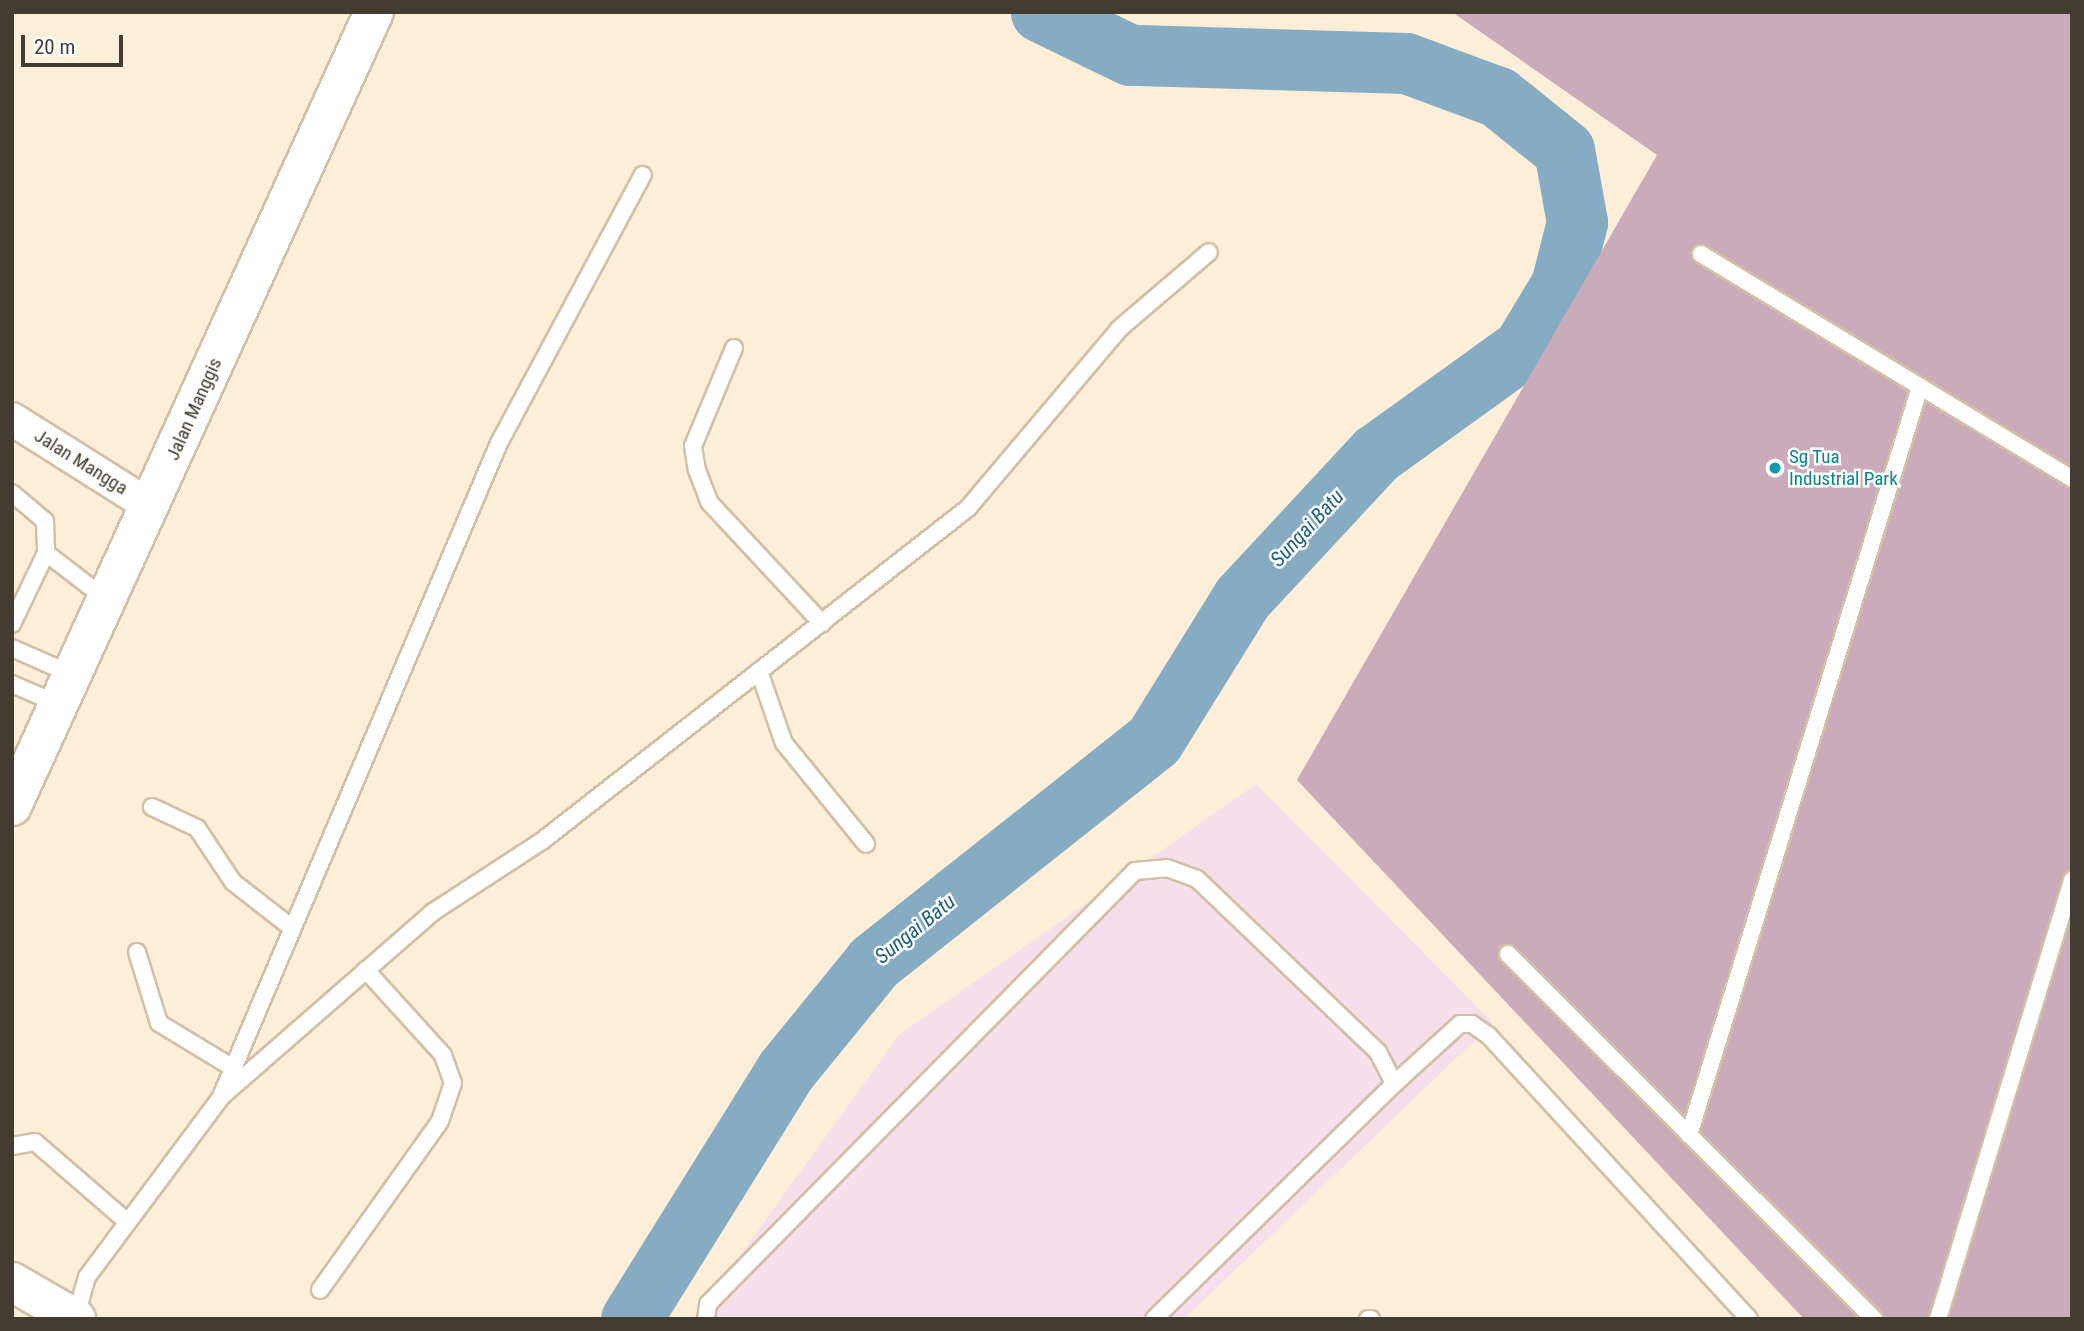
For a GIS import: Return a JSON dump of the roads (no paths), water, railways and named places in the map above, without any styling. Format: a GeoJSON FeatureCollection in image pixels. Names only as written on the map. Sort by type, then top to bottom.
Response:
{"type":"FeatureCollection","features":[{"type":"Feature","properties":{"kind":"street","name":"Jalan Manggis"},"geometry":{"type":"LineString","coordinates":[[12,806],[374,12]]}},
{"type":"Feature","properties":{"kind":"street","name":"Jalan Mangga"},"geometry":{"type":"LineString","coordinates":[[12,419],[150,506]]}},
{"type":"Feature","properties":{"kind":"street"},"geometry":{"type":"LineString","coordinates":[[12,1282],[76,1319]]}},
{"type":"Feature","properties":{"kind":"lane"},"geometry":{"type":"LineString","coordinates":[[220,1097],[499,443],[643,175]]}},
{"type":"Feature","properties":{"kind":"lane"},"geometry":{"type":"LineString","coordinates":[[76,1319],[87,1276],[125,1220],[220,1097],[433,912],[542,841],[968,508],[1119,329],[1209,252]]}},
{"type":"Feature","properties":{"kind":"lane"},"geometry":{"type":"LineString","coordinates":[[1701,254],[2072,479]]}},
{"type":"Feature","properties":{"kind":"lane"},"geometry":{"type":"LineString","coordinates":[[734,348],[693,446],[696,470],[709,502],[822,623]]}},
{"type":"Feature","properties":{"kind":"lane"},"geometry":{"type":"LineString","coordinates":[[1689,1135],[1920,387]]}},
{"type":"Feature","properties":{"kind":"lane"},"geometry":{"type":"LineString","coordinates":[[12,493],[45,521],[46,553],[12,624]]}},
{"type":"Feature","properties":{"kind":"lane"},"geometry":{"type":"LineString","coordinates":[[46,553],[107,600]]}},
{"type":"Feature","properties":{"kind":"lane"},"geometry":{"type":"LineString","coordinates":[[12,648],[65,690]]}},
{"type":"Feature","properties":{"kind":"lane"},"geometry":{"type":"LineString","coordinates":[[759,671],[784,743],[866,844]]}},
{"type":"Feature","properties":{"kind":"lane"},"geometry":{"type":"LineString","coordinates":[[12,684],[65,690]]}},
{"type":"Feature","properties":{"kind":"lane"},"geometry":{"type":"LineString","coordinates":[[152,807],[197,828],[233,882],[292,928]]}},
{"type":"Feature","properties":{"kind":"lane"},"geometry":{"type":"LineString","coordinates":[[706,1319],[708,1304],[1135,871],[1167,868],[1197,879],[1378,1052],[1394,1084]]}},
{"type":"Feature","properties":{"kind":"lane"},"geometry":{"type":"LineString","coordinates":[[1938,1319],[2072,880]]}},
{"type":"Feature","properties":{"kind":"lane"},"geometry":{"type":"LineString","coordinates":[[136,952],[159,1023],[233,1068]]}},
{"type":"Feature","properties":{"kind":"lane"},"geometry":{"type":"LineString","coordinates":[[1508,954],[1874,1319]]}},
{"type":"Feature","properties":{"kind":"lane"},"geometry":{"type":"LineString","coordinates":[[320,1290],[440,1121],[453,1083],[443,1055],[366,970]]}},
{"type":"Feature","properties":{"kind":"lane"},"geometry":{"type":"LineString","coordinates":[[1154,1319],[1394,1084],[1460,1024],[1472,1024],[1489,1036],[1749,1319]]}},
{"type":"Feature","properties":{"kind":"lane"},"geometry":{"type":"LineString","coordinates":[[12,1146],[35,1142],[125,1220]]}},
{"type":"Feature","properties":{"kind":"waterway","name":"Sungai Batu"},"geometry":{"type":"LineString","coordinates":[[631,1319],[786,1070],[874,962],[1154,740],[1242,598],[1376,454],[1523,348],[1561,285],[1577,222],[1564,150],[1498,97],[1406,63],[1130,55],[1041,12]]}},
{"type":"Feature","properties":{"kind":"place","name":"Sg Tua Industrial Park"},"geometry":{"type":"Point","coordinates":[1775,468]}}]}
